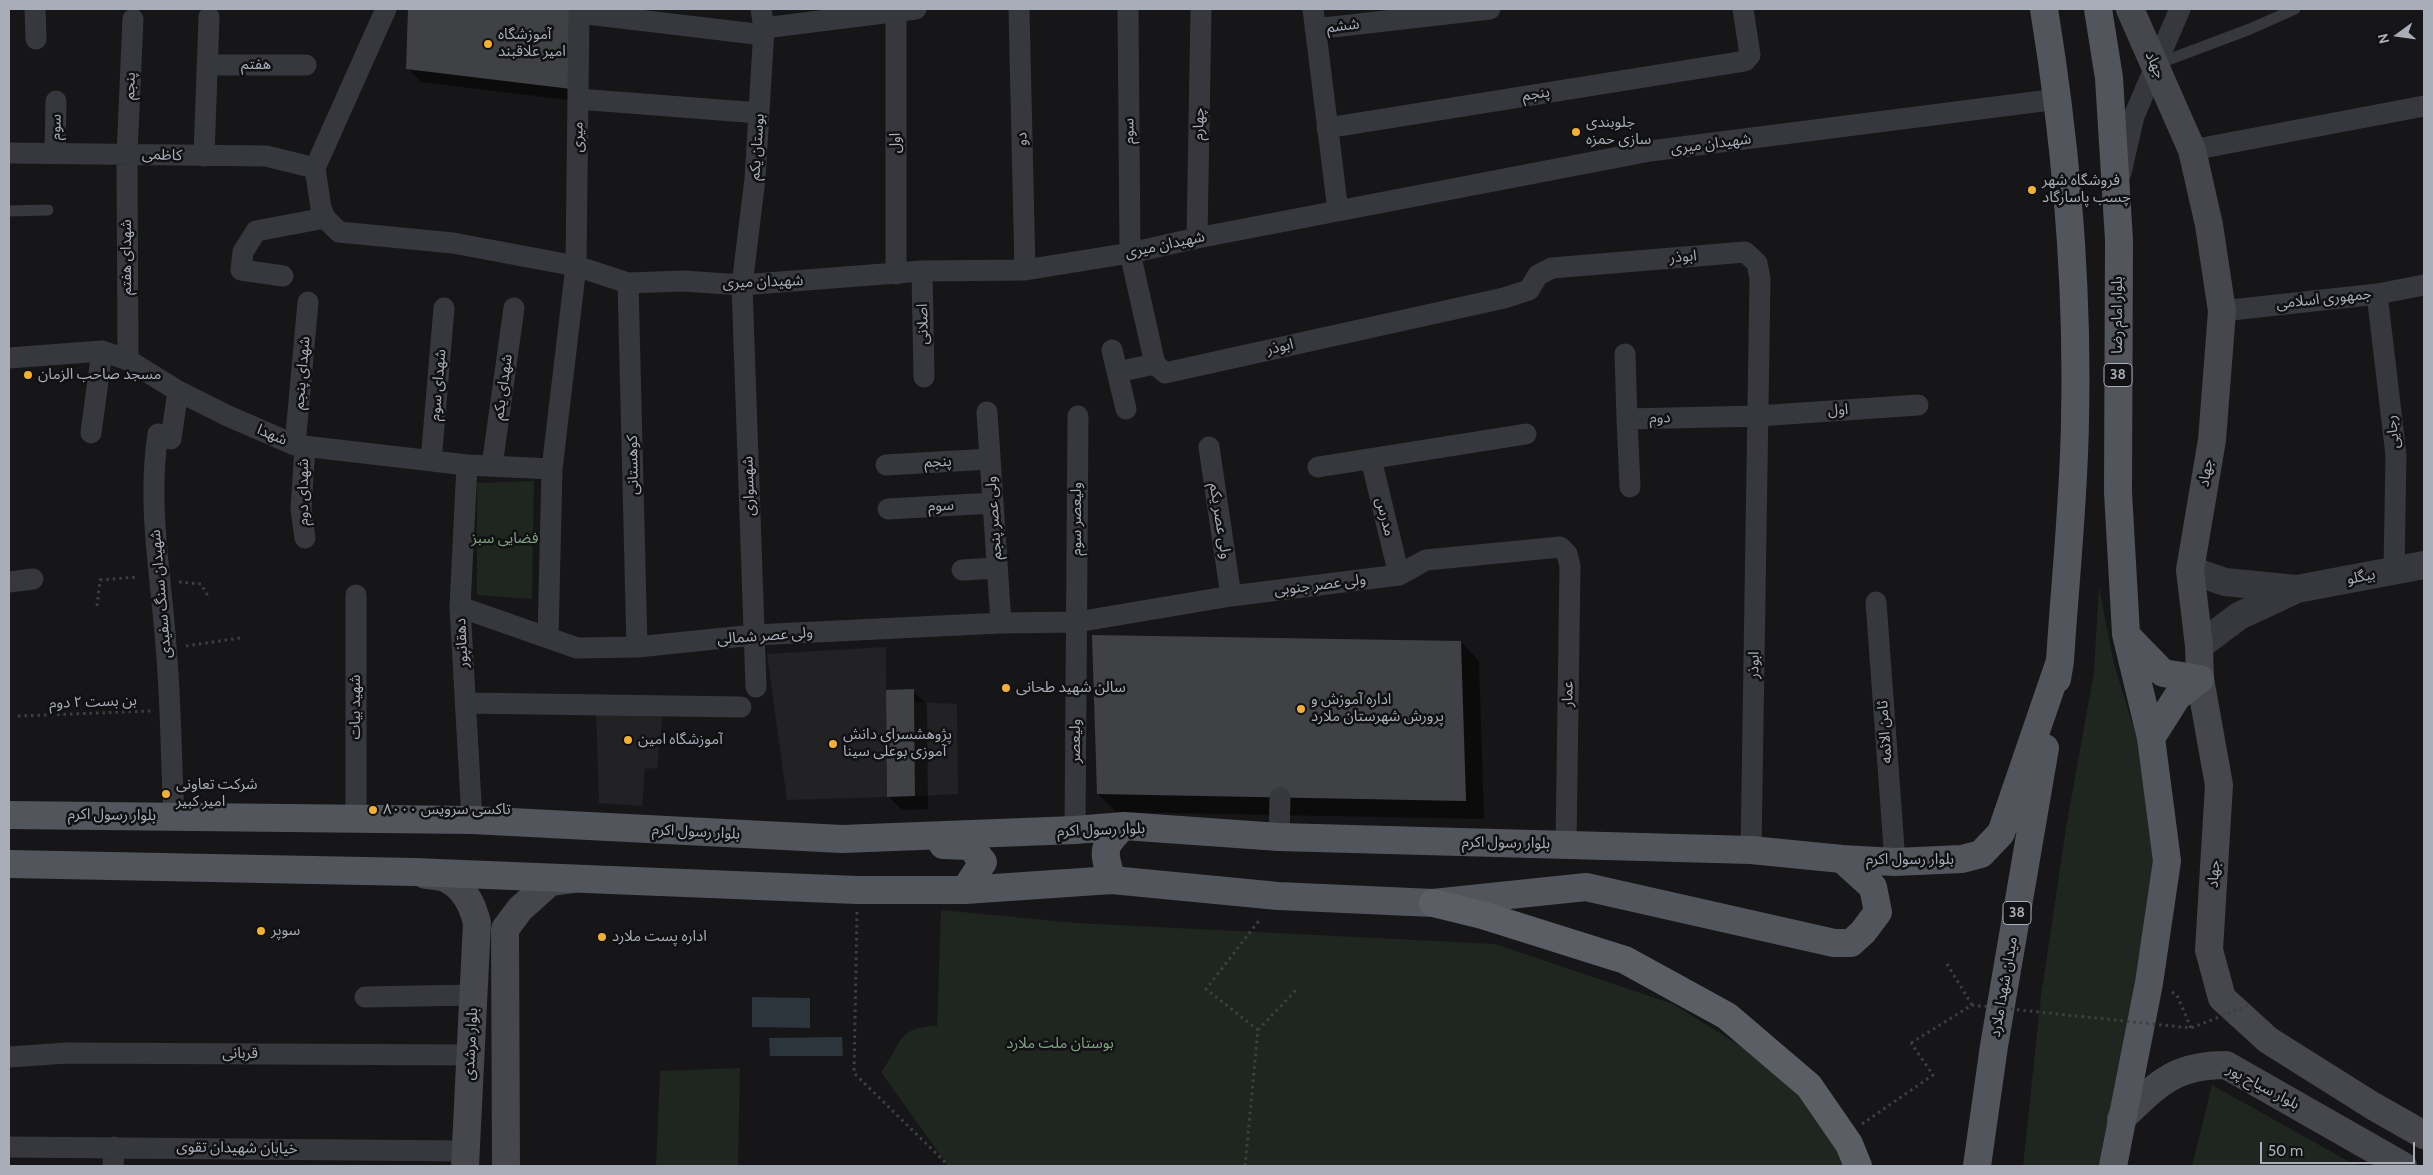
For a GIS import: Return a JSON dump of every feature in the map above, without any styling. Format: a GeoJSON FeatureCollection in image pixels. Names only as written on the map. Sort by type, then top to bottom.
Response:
{"type":"FeatureCollection","features":[{"type":"Feature","properties":{"kind":"highway"},"geometry":{"type":"LineString","coordinates":[[1433,903],[1625,960],[1726,1016],[1808,1086],[1844,1136],[1858,1166]]}},
{"type":"Feature","properties":{"kind":"main road","name":"38"},"geometry":{"type":"LineString","coordinates":[[2044,9],[2058,99],[2073,270],[2076,420],[2060,661]]}},
{"type":"Feature","properties":{"kind":"main road","name":"بلوار امام رضا"},"geometry":{"type":"LineString","coordinates":[[2098,9],[2109,78],[2119,240],[2118,492],[2126,634],[2151,738]]}},
{"type":"Feature","properties":{"kind":"main road","name":"جهاد"},"geometry":{"type":"LineString","coordinates":[[2130,9],[2192,150],[2209,225],[2222,311],[2212,440],[2190,570],[2199,646],[2200,679],[2219,785],[2209,950],[2222,998],[2268,1040],[2373,1106]]}},
{"type":"Feature","properties":{"kind":"main road"},"geometry":{"type":"LineString","coordinates":[[2126,634],[2163,674],[2200,679]]}},
{"type":"Feature","properties":{"kind":"main road","name":"بلوار رسول اکرم"},"geometry":{"type":"LineString","coordinates":[[9,815],[472,820],[842,839],[1075,830],[1124,826],[1279,837],[1751,850],[1895,862],[1962,859],[1981,854],[2002,833],[2060,661]]}},
{"type":"Feature","properties":{"kind":"main road","name":"میدان شهدا ملارد"},"geometry":{"type":"LineString","coordinates":[[1977,1166],[1994,1046],[2060,661]]}},
{"type":"Feature","properties":{"kind":"main road"},"geometry":{"type":"LineString","coordinates":[[2151,738],[2177,697],[2200,679]]}},
{"type":"Feature","properties":{"kind":"main road","name":"38"},"geometry":{"type":"LineString","coordinates":[[2113,1166],[2149,982],[2167,861],[2151,738]]}},
{"type":"Feature","properties":{"kind":"main road"},"geometry":{"type":"LineString","coordinates":[[1112,880],[1104,856],[1110,839],[1124,826]]}},
{"type":"Feature","properties":{"kind":"main road"},"geometry":{"type":"LineString","coordinates":[[842,839],[970,846],[983,862],[965,890]]}},
{"type":"Feature","properties":{"kind":"main road"},"geometry":{"type":"LineString","coordinates":[[9,864],[414,872],[857,890],[965,890],[1112,880],[1278,896],[1433,903],[1586,887],[1834,943],[1851,943],[1863,932],[1878,912],[1873,887],[1842,859]]}},
{"type":"Feature","properties":{"kind":"main road","name":"بلوار مرشدی"},"geometry":{"type":"LineString","coordinates":[[414,872],[449,879],[472,904],[477,923],[466,1158]]}},
{"type":"Feature","properties":{"kind":"main road"},"geometry":{"type":"LineString","coordinates":[[506,1166],[508,1081],[505,929],[520,909],[550,882],[581,878]]}},
{"type":"Feature","properties":{"kind":"main road","name":"بلوار سیاح پور"},"geometry":{"type":"LineString","coordinates":[[2121,1119],[2156,1086],[2187,1068],[2203,1065],[2226,1065],[2403,1166]]}},
{"type":"Feature","properties":{"kind":"main road"},"geometry":{"type":"LineString","coordinates":[[469,1082],[482,1106],[489,1109],[496,1108],[508,1081]]}},
{"type":"Feature","properties":{"kind":"main road"},"geometry":{"type":"LineString","coordinates":[[2355,1138],[2373,1106],[2424,1135]]}},
{"type":"Feature","properties":{"kind":"main road"},"geometry":{"type":"LineString","coordinates":[[466,1158],[477,1133],[483,1130],[492,1131],[497,1135],[506,1166]]}},
{"type":"Feature","properties":{"kind":"street"},"geometry":{"type":"LineString","coordinates":[[35,9],[36,40]]}},
{"type":"Feature","properties":{"kind":"street"},"geometry":{"type":"LineString","coordinates":[[283,276],[242,270],[243,252],[256,231],[324,218],[315,168],[386,9]]}},
{"type":"Feature","properties":{"kind":"street","name":"دو"},"geometry":{"type":"LineString","coordinates":[[1019,9],[1024,270]]}},
{"type":"Feature","properties":{"kind":"street","name":"سوم"},"geometry":{"type":"LineString","coordinates":[[1128,9],[1130,254]]}},
{"type":"Feature","properties":{"kind":"street","name":"چهارم"},"geometry":{"type":"LineString","coordinates":[[1197,238],[1201,9]]}},
{"type":"Feature","properties":{"kind":"street","name":"ششم"},"geometry":{"type":"LineString","coordinates":[[1314,19],[1490,9]]}},
{"type":"Feature","properties":{"kind":"street","name":"پنجم"},"geometry":{"type":"LineString","coordinates":[[1327,128],[1745,61],[1750,55],[1743,9]]}},
{"type":"Feature","properties":{"kind":"street"},"geometry":{"type":"LineString","coordinates":[[2116,198],[2134,116],[2180,9]]}},
{"type":"Feature","properties":{"kind":"street"},"geometry":{"type":"LineString","coordinates":[[579,11],[763,24],[814,15],[906,10]]}},
{"type":"Feature","properties":{"kind":"street","name":"اول"},"geometry":{"type":"LineString","coordinates":[[896,274],[906,10]]}},
{"type":"Feature","properties":{"kind":"street","name":"میری"},"geometry":{"type":"LineString","coordinates":[[576,266],[579,11]]}},
{"type":"Feature","properties":{"kind":"street"},"geometry":{"type":"LineString","coordinates":[[204,156],[209,17]]}},
{"type":"Feature","properties":{"kind":"street","name":"پنجم"},"geometry":{"type":"LineString","coordinates":[[127,154],[133,19]]}},
{"type":"Feature","properties":{"kind":"street"},"geometry":{"type":"LineString","coordinates":[[1314,19],[1338,211]]}},
{"type":"Feature","properties":{"kind":"street","name":"بوستان یکم"},"geometry":{"type":"LineString","coordinates":[[742,285],[755,179],[763,24]]}},
{"type":"Feature","properties":{"kind":"street","name":"هفتم"},"geometry":{"type":"LineString","coordinates":[[207,65],[306,65]]}},
{"type":"Feature","properties":{"kind":"street"},"geometry":{"type":"LineString","coordinates":[[578,99],[759,113]]}},
{"type":"Feature","properties":{"kind":"street","name":"شهیدان میری"},"geometry":{"type":"LineString","coordinates":[[324,218],[339,232],[453,243],[576,266],[628,284],[682,281],[742,285],[922,271],[1024,270],[1130,254],[1197,238],[1650,151],[2058,99]]}},
{"type":"Feature","properties":{"kind":"street","name":"سوم"},"geometry":{"type":"LineString","coordinates":[[55,152],[56,101]]}},
{"type":"Feature","properties":{"kind":"street"},"geometry":{"type":"LineString","coordinates":[[2192,150],[2424,106]]}},
{"type":"Feature","properties":{"kind":"street","name":"کاظمی"},"geometry":{"type":"LineString","coordinates":[[9,153],[55,152],[266,156],[315,168]]}},
{"type":"Feature","properties":{"kind":"street","name":"شهدای هفتم"},"geometry":{"type":"LineString","coordinates":[[127,154],[128,360]]}},
{"type":"Feature","properties":{"kind":"street","name":"ابوذر"},"geometry":{"type":"LineString","coordinates":[[1155,364],[1165,373],[1504,298],[1529,290],[1538,276],[1552,268],[1745,252],[1757,263],[1760,279],[1751,850]]}},
{"type":"Feature","properties":{"kind":"street"},"geometry":{"type":"LineString","coordinates":[[1118,372],[1155,364],[1130,254]]}},
{"type":"Feature","properties":{"kind":"street"},"geometry":{"type":"LineString","coordinates":[[548,638],[552,469],[576,266]]}},
{"type":"Feature","properties":{"kind":"street","name":"اصلانی"},"geometry":{"type":"LineString","coordinates":[[922,271],[924,377]]}},
{"type":"Feature","properties":{"kind":"street","name":"کوهستانی"},"geometry":{"type":"LineString","coordinates":[[628,284],[637,647]]}},
{"type":"Feature","properties":{"kind":"street","name":"شهسواری"},"geometry":{"type":"LineString","coordinates":[[742,285],[756,687]]}},
{"type":"Feature","properties":{"kind":"street","name":"جمهوری اسلامی"},"geometry":{"type":"LineString","coordinates":[[2222,311],[2377,294],[2424,285]]}},
{"type":"Feature","properties":{"kind":"street","name":"رجایی"},"geometry":{"type":"LineString","coordinates":[[2377,294],[2396,455],[2394,571]]}},
{"type":"Feature","properties":{"kind":"street","name":"شهدای پنجم"},"geometry":{"type":"LineString","coordinates":[[300,445],[308,302]]}},
{"type":"Feature","properties":{"kind":"street","name":"شهدای سوم"},"geometry":{"type":"LineString","coordinates":[[431,462],[444,308]]}},
{"type":"Feature","properties":{"kind":"street","name":"شهدای یکم"},"geometry":{"type":"LineString","coordinates":[[492,466],[514,308]]}},
{"type":"Feature","properties":{"kind":"street"},"geometry":{"type":"LineString","coordinates":[[1112,350],[1126,409]]}},
{"type":"Feature","properties":{"kind":"street"},"geometry":{"type":"LineString","coordinates":[[91,433],[102,351]]}},
{"type":"Feature","properties":{"kind":"street","name":"شهدا"},"geometry":{"type":"LineString","coordinates":[[9,358],[102,351],[128,360],[178,391],[228,416],[300,445],[431,462],[552,469]]}},
{"type":"Feature","properties":{"kind":"street"},"geometry":{"type":"LineString","coordinates":[[1625,354],[1630,488]]}},
{"type":"Feature","properties":{"kind":"street","name":"شهیدان سنگ سفیدی"},"geometry":{"type":"LineString","coordinates":[[174,816],[167,649],[153,513],[154,462],[158,434],[171,439],[178,391]]}},
{"type":"Feature","properties":{"kind":"street","name":"اول"},"geometry":{"type":"LineString","coordinates":[[1758,416],[1918,405]]}},
{"type":"Feature","properties":{"kind":"street","name":"ولی عصر پنجم"},"geometry":{"type":"LineString","coordinates":[[987,412],[1001,623]]}},
{"type":"Feature","properties":{"kind":"street","name":"ولیعصر سوم"},"geometry":{"type":"LineString","coordinates":[[1077,622],[1078,416]]}},
{"type":"Feature","properties":{"kind":"street","name":"دوم"},"geometry":{"type":"LineString","coordinates":[[1627,419],[1758,416]]}},
{"type":"Feature","properties":{"kind":"street"},"geometry":{"type":"LineString","coordinates":[[1318,467],[1526,434]]}},
{"type":"Feature","properties":{"kind":"street","name":"شهدای دوم"},"geometry":{"type":"LineString","coordinates":[[300,445],[301,508],[305,538]]}},
{"type":"Feature","properties":{"kind":"street","name":"ولی عصر یکم"},"geometry":{"type":"LineString","coordinates":[[1209,446],[1231,596]]}},
{"type":"Feature","properties":{"kind":"street","name":"مدرس"},"geometry":{"type":"LineString","coordinates":[[1371,459],[1399,575]]}},
{"type":"Feature","properties":{"kind":"street","name":"پنجم"},"geometry":{"type":"LineString","coordinates":[[886,465],[990,460]]}},
{"type":"Feature","properties":{"kind":"street","name":"دهقانپور"},"geometry":{"type":"LineString","coordinates":[[467,465],[460,607],[472,820]]}},
{"type":"Feature","properties":{"kind":"street","name":"سوم"},"geometry":{"type":"LineString","coordinates":[[888,509],[993,503]]}},
{"type":"Feature","properties":{"kind":"street","name":"ولی عصر جنوبی"},"geometry":{"type":"LineString","coordinates":[[1077,622],[1231,596],[1399,575],[1426,560],[1560,547]]}},
{"type":"Feature","properties":{"kind":"street","name":"عمار"},"geometry":{"type":"LineString","coordinates":[[1560,547],[1567,554],[1570,566],[1566,844]]}},
{"type":"Feature","properties":{"kind":"street","name":"بیگلو"},"geometry":{"type":"LineString","coordinates":[[2298,589],[2424,565]]}},
{"type":"Feature","properties":{"kind":"street"},"geometry":{"type":"LineString","coordinates":[[962,570],[997,568]]}},
{"type":"Feature","properties":{"kind":"street"},"geometry":{"type":"LineString","coordinates":[[2190,570],[2225,582],[2298,589]]}},
{"type":"Feature","properties":{"kind":"street"},"geometry":{"type":"LineString","coordinates":[[9,582],[33,579]]}},
{"type":"Feature","properties":{"kind":"street"},"geometry":{"type":"LineString","coordinates":[[2199,646],[2239,616],[2298,589]]}},
{"type":"Feature","properties":{"kind":"street","name":"شهید بیات"},"geometry":{"type":"LineString","coordinates":[[356,595],[356,819]]}},
{"type":"Feature","properties":{"kind":"street","name":"ثامن الائمه"},"geometry":{"type":"LineString","coordinates":[[1876,602],[1895,862]]}},
{"type":"Feature","properties":{"kind":"street","name":"ولی عصر شمالی"},"geometry":{"type":"LineString","coordinates":[[460,607],[577,648],[637,647],[754,636],[1001,623],[1077,622]]}},
{"type":"Feature","properties":{"kind":"street","name":"ولیعصر"},"geometry":{"type":"LineString","coordinates":[[1075,830],[1077,622]]}},
{"type":"Feature","properties":{"kind":"street"},"geometry":{"type":"LineString","coordinates":[[466,703],[742,708]]}},
{"type":"Feature","properties":{"kind":"street"},"geometry":{"type":"LineString","coordinates":[[1279,837],[1280,798]]}},
{"type":"Feature","properties":{"kind":"street"},"geometry":{"type":"LineString","coordinates":[[365,997],[474,995]]}},
{"type":"Feature","properties":{"kind":"street","name":"قربانی"},"geometry":{"type":"LineString","coordinates":[[9,1056],[67,1053],[471,1055]]}},
{"type":"Feature","properties":{"kind":"street","name":"خیابان شهیدان تقوی"},"geometry":{"type":"LineString","coordinates":[[9,1147],[114,1157],[466,1158]]}},
{"type":"Feature","properties":{"kind":"lane"},"geometry":{"type":"LineString","coordinates":[[2155,64],[2250,29],[2295,9]]}},
{"type":"Feature","properties":{"kind":"lane"},"geometry":{"type":"LineString","coordinates":[[9,211],[48,210]]}},
{"type":"Feature","properties":{"kind":"path"},"geometry":{"type":"LineString","coordinates":[[97,606],[100,580],[160,577],[201,584],[208,596]]}},
{"type":"Feature","properties":{"kind":"path"},"geometry":{"type":"LineString","coordinates":[[167,649],[240,638]]}},
{"type":"Feature","properties":{"kind":"path","name":"بن بست ۲ دوم"},"geometry":{"type":"LineString","coordinates":[[18,716],[169,710]]}},
{"type":"Feature","properties":{"kind":"path"},"geometry":{"type":"LineString","coordinates":[[857,890],[854,1073],[949,1166]]}},
{"type":"Feature","properties":{"kind":"path"},"geometry":{"type":"LineString","coordinates":[[1258,1030],[1206,989],[1278,896]]}},
{"type":"Feature","properties":{"kind":"path"},"geometry":{"type":"LineString","coordinates":[[1947,964],[1972,1004]]}},
{"type":"Feature","properties":{"kind":"path"},"geometry":{"type":"LineString","coordinates":[[1244,1166],[1258,1030],[1297,989]]}},
{"type":"Feature","properties":{"kind":"path"},"geometry":{"type":"LineString","coordinates":[[2177,995],[2191,1028]]}},
{"type":"Feature","properties":{"kind":"path"},"geometry":{"type":"LineString","coordinates":[[1844,1136],[1933,1075],[1911,1043],[1972,1004],[2191,1028],[2252,1004]]}},
{"type":"Feature","properties":{"kind":"shaded area","name":"پژوهشسرای دانش آموزی بوعلی سینا"},"geometry":{"type":"Polygon","coordinates":[[[886,647],[887,797],[787,800],[767,654],[886,647]]]}},
{"type":"Feature","properties":{"kind":"shaded area"},"geometry":{"type":"Polygon","coordinates":[[[915,702],[957,704],[958,794],[915,796],[915,702]]]}},
{"type":"Feature","properties":{"kind":"shaded area","name":"آموزشگاه امین"},"geometry":{"type":"Polygon","coordinates":[[[596,711],[663,712],[657,768],[645,769],[642,806],[599,803],[596,711]]]}},
{"type":"Feature","properties":{"kind":"shaded area"},"geometry":{"type":"Polygon","coordinates":[[[752,997],[810,998],[810,1028],[752,1027],[752,997]]]}},
{"type":"Feature","properties":{"kind":"shaded area"},"geometry":{"type":"Polygon","coordinates":[[[842,1037],[843,1056],[770,1056],[769,1038],[842,1037]]]}},
{"type":"Feature","properties":{"kind":"green space","name":"فضایی سبز"},"geometry":{"type":"Polygon","coordinates":[[[534,481],[532,599],[477,595],[477,483],[534,481]]]}},
{"type":"Feature","properties":{"kind":"green space"},"geometry":{"type":"Polygon","coordinates":[[[2099,587],[2114,664],[2144,761],[2158,859],[2107,1166],[2023,1166],[2041,996],[2067,822],[2094,672],[2099,587]]]}},
{"type":"Feature","properties":{"kind":"green space","name":"بوستان ملت ملارد"},"geometry":{"type":"Polygon","coordinates":[[[941,910],[1076,923],[1495,944],[1673,1004],[1773,1066],[1819,1118],[1847,1166],[948,1166],[881,1072],[907,1033],[924,1027],[937,1026],[941,910]]]}},
{"type":"Feature","properties":{"kind":"green space"},"geometry":{"type":"Polygon","coordinates":[[[740,1068],[738,1166],[656,1166],[660,1071],[740,1068]]]}},
{"type":"Feature","properties":{"kind":"green space"},"geometry":{"type":"Polygon","coordinates":[[[2212,1085],[2357,1166],[2192,1166],[2212,1085]]]}},
{"type":"Feature","properties":{"kind":"building","name":"آموزشگاه امیر علاقبند"},"geometry":{"type":"Polygon","coordinates":[[[408,9],[569,9],[571,89],[406,69],[408,9]]]}},
{"type":"Feature","properties":{"kind":"building"},"geometry":{"type":"Polygon","coordinates":[[[1092,635],[1461,641],[1466,801],[1097,794],[1092,635]]]}},
{"type":"Feature","properties":{"kind":"building"},"geometry":{"type":"Polygon","coordinates":[[[914,689],[915,796],[887,797],[886,690],[914,689]]]}},
{"type":"Feature","properties":{"kind":"place","name":"آموزشگاه امیر علاقبند"},"geometry":{"type":"Point","coordinates":[488,44]}},
{"type":"Feature","properties":{"kind":"place","name":"جلوبندی سازی حمزه"},"geometry":{"type":"Point","coordinates":[1576,132]}},
{"type":"Feature","properties":{"kind":"place","name":"فروشگاه شهر چسب پاسارگاد"},"geometry":{"type":"Point","coordinates":[2032,190]}},
{"type":"Feature","properties":{"kind":"place","name":"مسجد صاحب الزمان"},"geometry":{"type":"Point","coordinates":[28,375]}},
{"type":"Feature","properties":{"kind":"place","name":"سالن شهید طحانی"},"geometry":{"type":"Point","coordinates":[1006,688]}},
{"type":"Feature","properties":{"kind":"place","name":"اداره آموزش و پرورش شهرستان ملارد"},"geometry":{"type":"Point","coordinates":[1301,709]}},
{"type":"Feature","properties":{"kind":"place","name":"آموزشگاه امین"},"geometry":{"type":"Point","coordinates":[628,740]}},
{"type":"Feature","properties":{"kind":"place","name":"پژوهشسرای دانش آموزی بوعلی سینا"},"geometry":{"type":"Point","coordinates":[833,744]}},
{"type":"Feature","properties":{"kind":"place","name":"شرکت تعاونی امیر کبیر"},"geometry":{"type":"Point","coordinates":[166,794]}},
{"type":"Feature","properties":{"kind":"place","name":"تاکسی سرویس ۸۰۰۰"},"geometry":{"type":"Point","coordinates":[373,810]}},
{"type":"Feature","properties":{"kind":"place","name":"سوپر"},"geometry":{"type":"Point","coordinates":[261,931]}},
{"type":"Feature","properties":{"kind":"place","name":"اداره پست ملارد"},"geometry":{"type":"Point","coordinates":[602,937]}}]}
